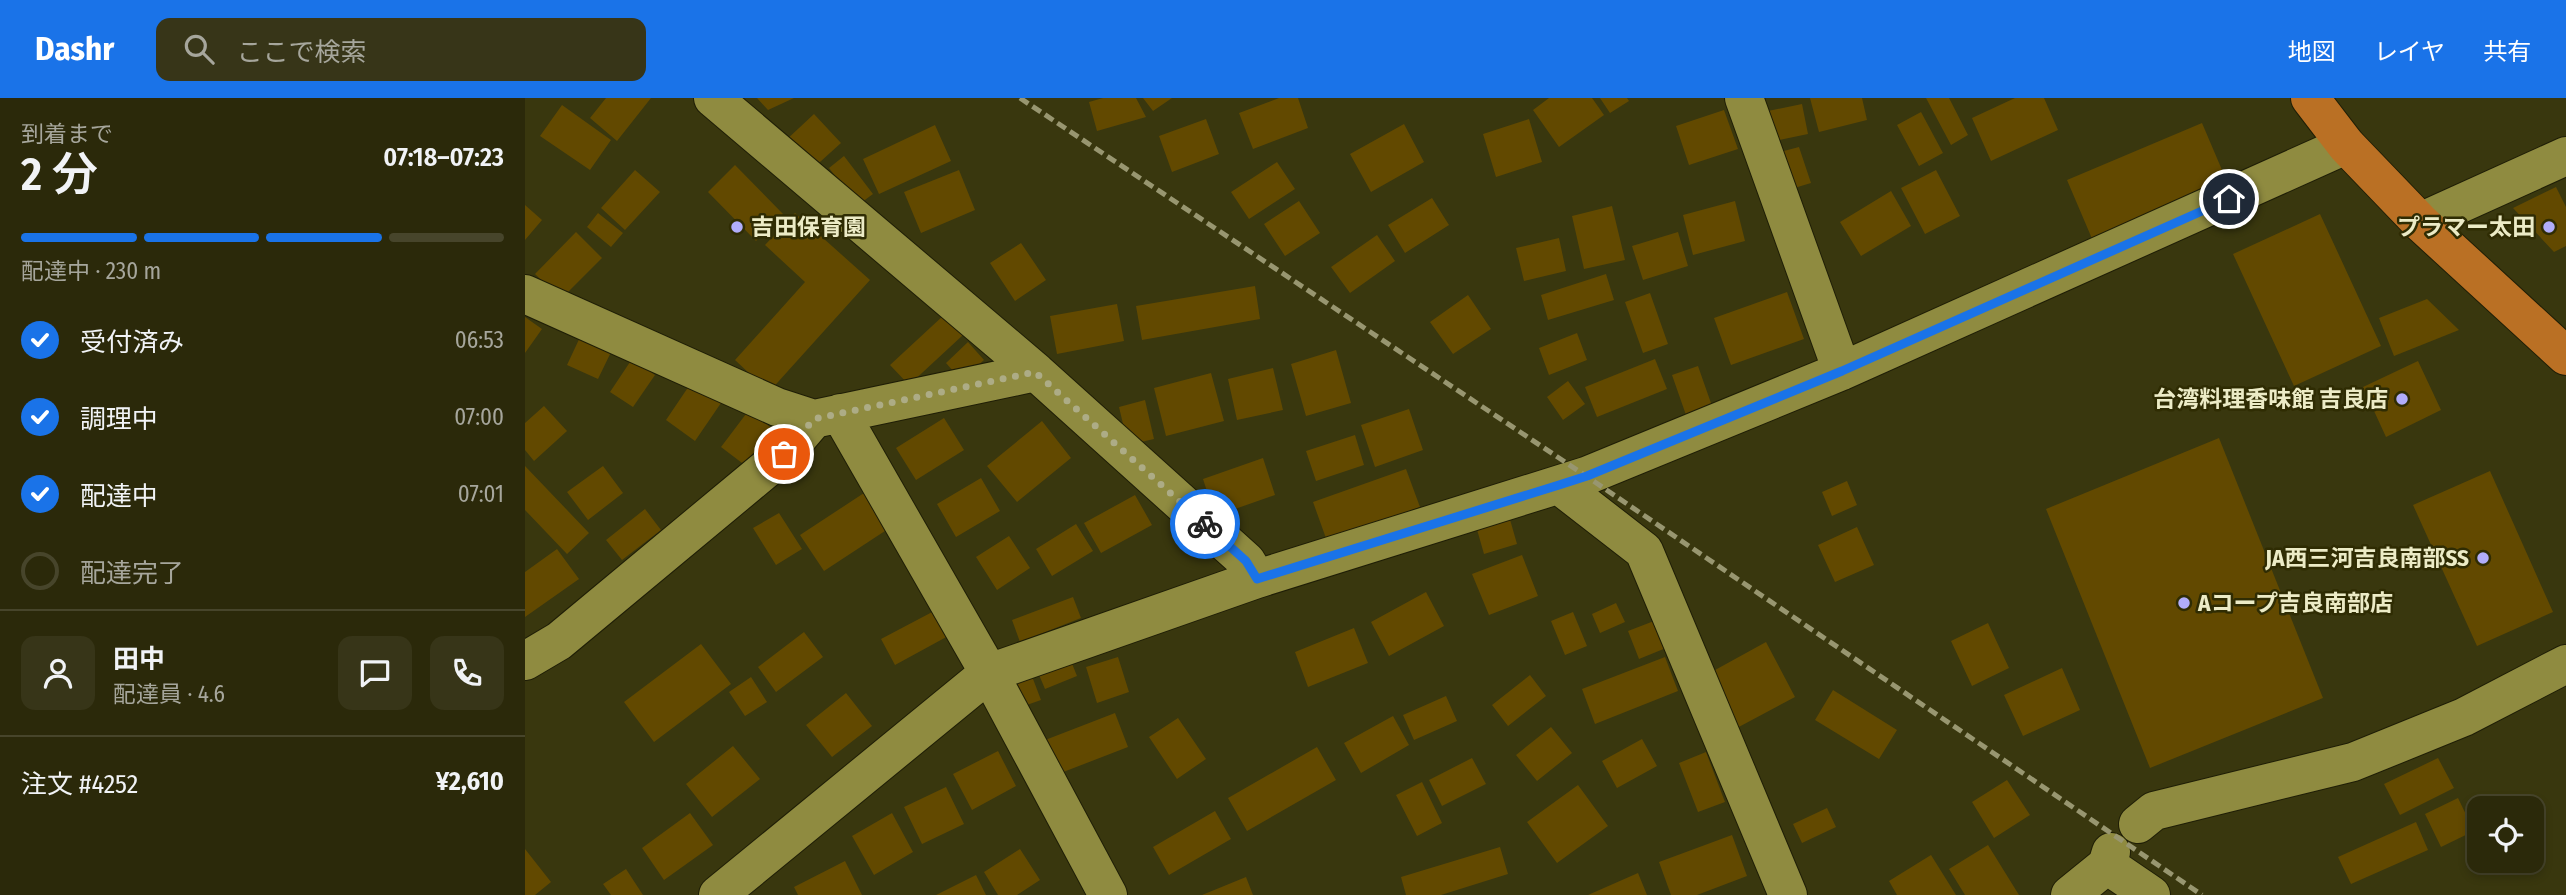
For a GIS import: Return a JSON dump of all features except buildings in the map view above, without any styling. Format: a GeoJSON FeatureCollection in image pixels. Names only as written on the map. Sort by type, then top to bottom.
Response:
{"type":"FeatureCollection","features":[{"type":"Feature","properties":{"kind":"main road"},"geometry":{"type":"LineString","coordinates":[[2310,98],[2346,145],[2420,222],[2566,356]]}},
{"type":"Feature","properties":{"kind":"street"},"geometry":{"type":"LineString","coordinates":[[713,98],[1035,372],[1246,561],[1257,579]]}},
{"type":"Feature","properties":{"kind":"street"},"geometry":{"type":"LineString","coordinates":[[1744,98],[1842,371]]}},
{"type":"Feature","properties":{"kind":"street"},"geometry":{"type":"LineString","coordinates":[[718,895],[989,673],[1257,579],[1587,476],[1842,371],[2346,145]]}},
{"type":"Feature","properties":{"kind":"street"},"geometry":{"type":"LineString","coordinates":[[2420,222],[2566,156]]}},
{"type":"Feature","properties":{"kind":"street"},"geometry":{"type":"LineString","coordinates":[[525,293],[777,407],[827,416],[1035,372]]}},
{"type":"Feature","properties":{"kind":"street"},"geometry":{"type":"LineString","coordinates":[[525,661],[559,641],[827,416]]}},
{"type":"Feature","properties":{"kind":"street"},"geometry":{"type":"LineString","coordinates":[[827,416],[989,673],[1108,895]]}},
{"type":"Feature","properties":{"kind":"street"},"geometry":{"type":"LineString","coordinates":[[1559,485],[1644,551],[1788,895]]}},
{"type":"Feature","properties":{"kind":"street"},"geometry":{"type":"LineString","coordinates":[[2138,824],[2154,811],[2353,762],[2464,717],[2566,664]]}},
{"type":"Feature","properties":{"kind":"street"},"geometry":{"type":"LineString","coordinates":[[2070,895],[2109,859],[2151,895]]}},
{"type":"Feature","properties":{"kind":"railway"},"geometry":{"type":"LineString","coordinates":[[1020,98],[1586,476],[2202,895]]}},
{"type":"Feature","properties":{"kind":"way so far"},"geometry":{"type":"LineString","coordinates":[[784,454],[814,419],[1035,372],[1205,524]]}},
{"type":"Feature","properties":{"kind":"place","name":"吉田保育園"},"geometry":{"type":"Point","coordinates":[737,227]}},
{"type":"Feature","properties":{"kind":"place","name":"プラマー太田"},"geometry":{"type":"Point","coordinates":[2549,227]}},
{"type":"Feature","properties":{"kind":"place","name":"台湾料理香味館 吉良店"},"geometry":{"type":"Point","coordinates":[2402,399]}},
{"type":"Feature","properties":{"kind":"place","name":"JA西三河吉良南部SS"},"geometry":{"type":"Point","coordinates":[2483,558]}},
{"type":"Feature","properties":{"kind":"place","name":"Aコープ吉良南部店"},"geometry":{"type":"Point","coordinates":[2184,603]}},
{"type":"Feature","properties":{"kind":"route"},"geometry":{"type":"LineString","coordinates":[[1205,524],[1246,561],[1257,579],[1559,485],[1587,476],[1842,371],[2229,199]]}}]}
